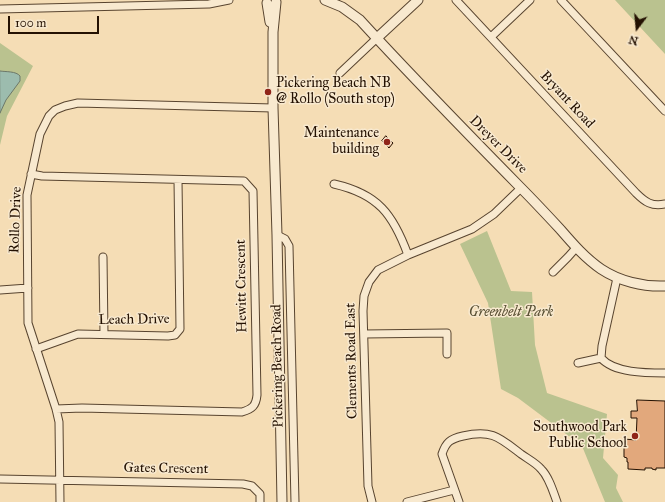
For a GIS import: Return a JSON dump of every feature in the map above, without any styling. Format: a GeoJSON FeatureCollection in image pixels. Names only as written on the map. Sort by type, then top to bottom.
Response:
{"type":"FeatureCollection","features":[{"type":"Feature","properties":{"kind":"street"},"geometry":{"type":"LineString","coordinates":[[0,9],[141,2],[209,4],[229,0]]}},
{"type":"Feature","properties":{"kind":"street","name":"Dreyer Drive"},"geometry":{"type":"LineString","coordinates":[[325,0],[342,7],[360,20],[521,188],[576,248],[602,270],[617,278],[647,285],[665,286]]}},
{"type":"Feature","properties":{"kind":"street"},"geometry":{"type":"LineString","coordinates":[[340,73],[418,0]]}},
{"type":"Feature","properties":{"kind":"street","name":"Bryant Road"},"geometry":{"type":"LineString","coordinates":[[456,0],[636,194],[646,203],[665,204]]}},
{"type":"Feature","properties":{"kind":"street"},"geometry":{"type":"LineString","coordinates":[[491,37],[530,0]]}},
{"type":"Feature","properties":{"kind":"street"},"geometry":{"type":"LineString","coordinates":[[561,0],[665,111]]}},
{"type":"Feature","properties":{"kind":"street","name":"Pickering Beach Road"},"geometry":{"type":"LineString","coordinates":[[271,1],[270,28],[273,32],[273,108],[282,502]]}},
{"type":"Feature","properties":{"kind":"street","name":"Rollo Drive"},"geometry":{"type":"LineString","coordinates":[[60,502],[59,422],[56,408],[28,323],[27,195],[40,134],[49,116],[55,110],[64,106],[78,103],[273,108]]}},
{"type":"Feature","properties":{"kind":"street","name":"Hewitt Crescent"},"geometry":{"type":"LineString","coordinates":[[31,174],[42,176],[244,181],[253,191],[257,380],[256,402],[251,409],[242,412],[56,408]]}},
{"type":"Feature","properties":{"kind":"street","name":"Leach Drive"},"geometry":{"type":"LineString","coordinates":[[36,349],[78,334],[175,335],[180,329],[178,180]]}},
{"type":"Feature","properties":{"kind":"street"},"geometry":{"type":"LineString","coordinates":[[334,184],[363,194],[376,202],[392,219],[408,255]]}},
{"type":"Feature","properties":{"kind":"street","name":"Clements Road East"},"geometry":{"type":"LineString","coordinates":[[372,502],[368,486],[363,311],[364,296],[369,282],[378,270],[408,255],[472,229],[494,214],[521,188]]}},
{"type":"Feature","properties":{"kind":"street","name":"Pickering Beach Road"},"geometry":{"type":"LineString","coordinates":[[277,235],[285,239],[289,246],[294,502]]}},
{"type":"Feature","properties":{"kind":"street"},"geometry":{"type":"LineString","coordinates":[[553,272],[576,248]]}},
{"type":"Feature","properties":{"kind":"street"},"geometry":{"type":"LineString","coordinates":[[103,257],[104,334]]}},
{"type":"Feature","properties":{"kind":"street"},"geometry":{"type":"LineString","coordinates":[[617,278],[602,346],[601,358],[606,364],[618,369],[665,373]]}},
{"type":"Feature","properties":{"kind":"street"},"geometry":{"type":"LineString","coordinates":[[0,290],[28,288]]}},
{"type":"Feature","properties":{"kind":"street"},"geometry":{"type":"LineString","coordinates":[[364,334],[447,333],[447,354]]}},
{"type":"Feature","properties":{"kind":"street"},"geometry":{"type":"LineString","coordinates":[[578,363],[601,358]]}},
{"type":"Feature","properties":{"kind":"street"},"geometry":{"type":"LineString","coordinates":[[459,502],[442,454],[446,444],[452,439],[474,433],[488,433],[500,438],[542,469],[552,487],[557,502]]}},
{"type":"Feature","properties":{"kind":"street"},"geometry":{"type":"LineString","coordinates":[[0,479],[60,480]]}},
{"type":"Feature","properties":{"kind":"street","name":"Gates Crescent"},"geometry":{"type":"LineString","coordinates":[[60,480],[243,484],[252,486],[260,494],[260,502]]}},
{"type":"Feature","properties":{"kind":"street"},"geometry":{"type":"LineString","coordinates":[[407,502],[454,490]]}},
{"type":"Feature","properties":{"kind":"green space"},"geometry":{"type":"Polygon","coordinates":[[[615,0],[665,0],[665,54],[615,0]]]}},
{"type":"Feature","properties":{"kind":"green space"},"geometry":{"type":"Polygon","coordinates":[[[0,43],[33,66],[7,116],[0,145],[0,43]]]}},
{"type":"Feature","properties":{"kind":"green space","name":"Greenbelt Park"},"geometry":{"type":"Polygon","coordinates":[[[487,231],[511,291],[532,292],[535,345],[547,393],[607,414],[603,458],[618,475],[616,488],[623,502],[605,502],[582,446],[518,398],[501,389],[488,303],[460,244],[487,231]]]}},
{"type":"Feature","properties":{"kind":"shaded area"},"geometry":{"type":"Polygon","coordinates":[[[0,71],[18,74],[20,76],[20,81],[6,100],[0,113],[0,71]]]}},
{"type":"Feature","properties":{"kind":"building","name":"Maintenance building"},"geometry":{"type":"Polygon","coordinates":[[[386,136],[393,143],[389,148],[382,141],[386,136]]]}},
{"type":"Feature","properties":{"kind":"building"},"geometry":{"type":"Polygon","coordinates":[[[637,400],[665,401],[665,468],[656,468],[656,470],[652,468],[645,468],[645,470],[628,469],[627,458],[624,457],[624,439],[636,440],[637,418],[631,418],[631,411],[637,411],[637,400]]]}},
{"type":"Feature","properties":{"kind":"place","name":"Pickering Beach NB @ Rollo (South stop)"},"geometry":{"type":"Point","coordinates":[268,92]}},
{"type":"Feature","properties":{"kind":"place","name":"Maintenance building"},"geometry":{"type":"Point","coordinates":[387,142]}},
{"type":"Feature","properties":{"kind":"place","name":"Southwood Park Public School"},"geometry":{"type":"Point","coordinates":[635,436]}}]}
